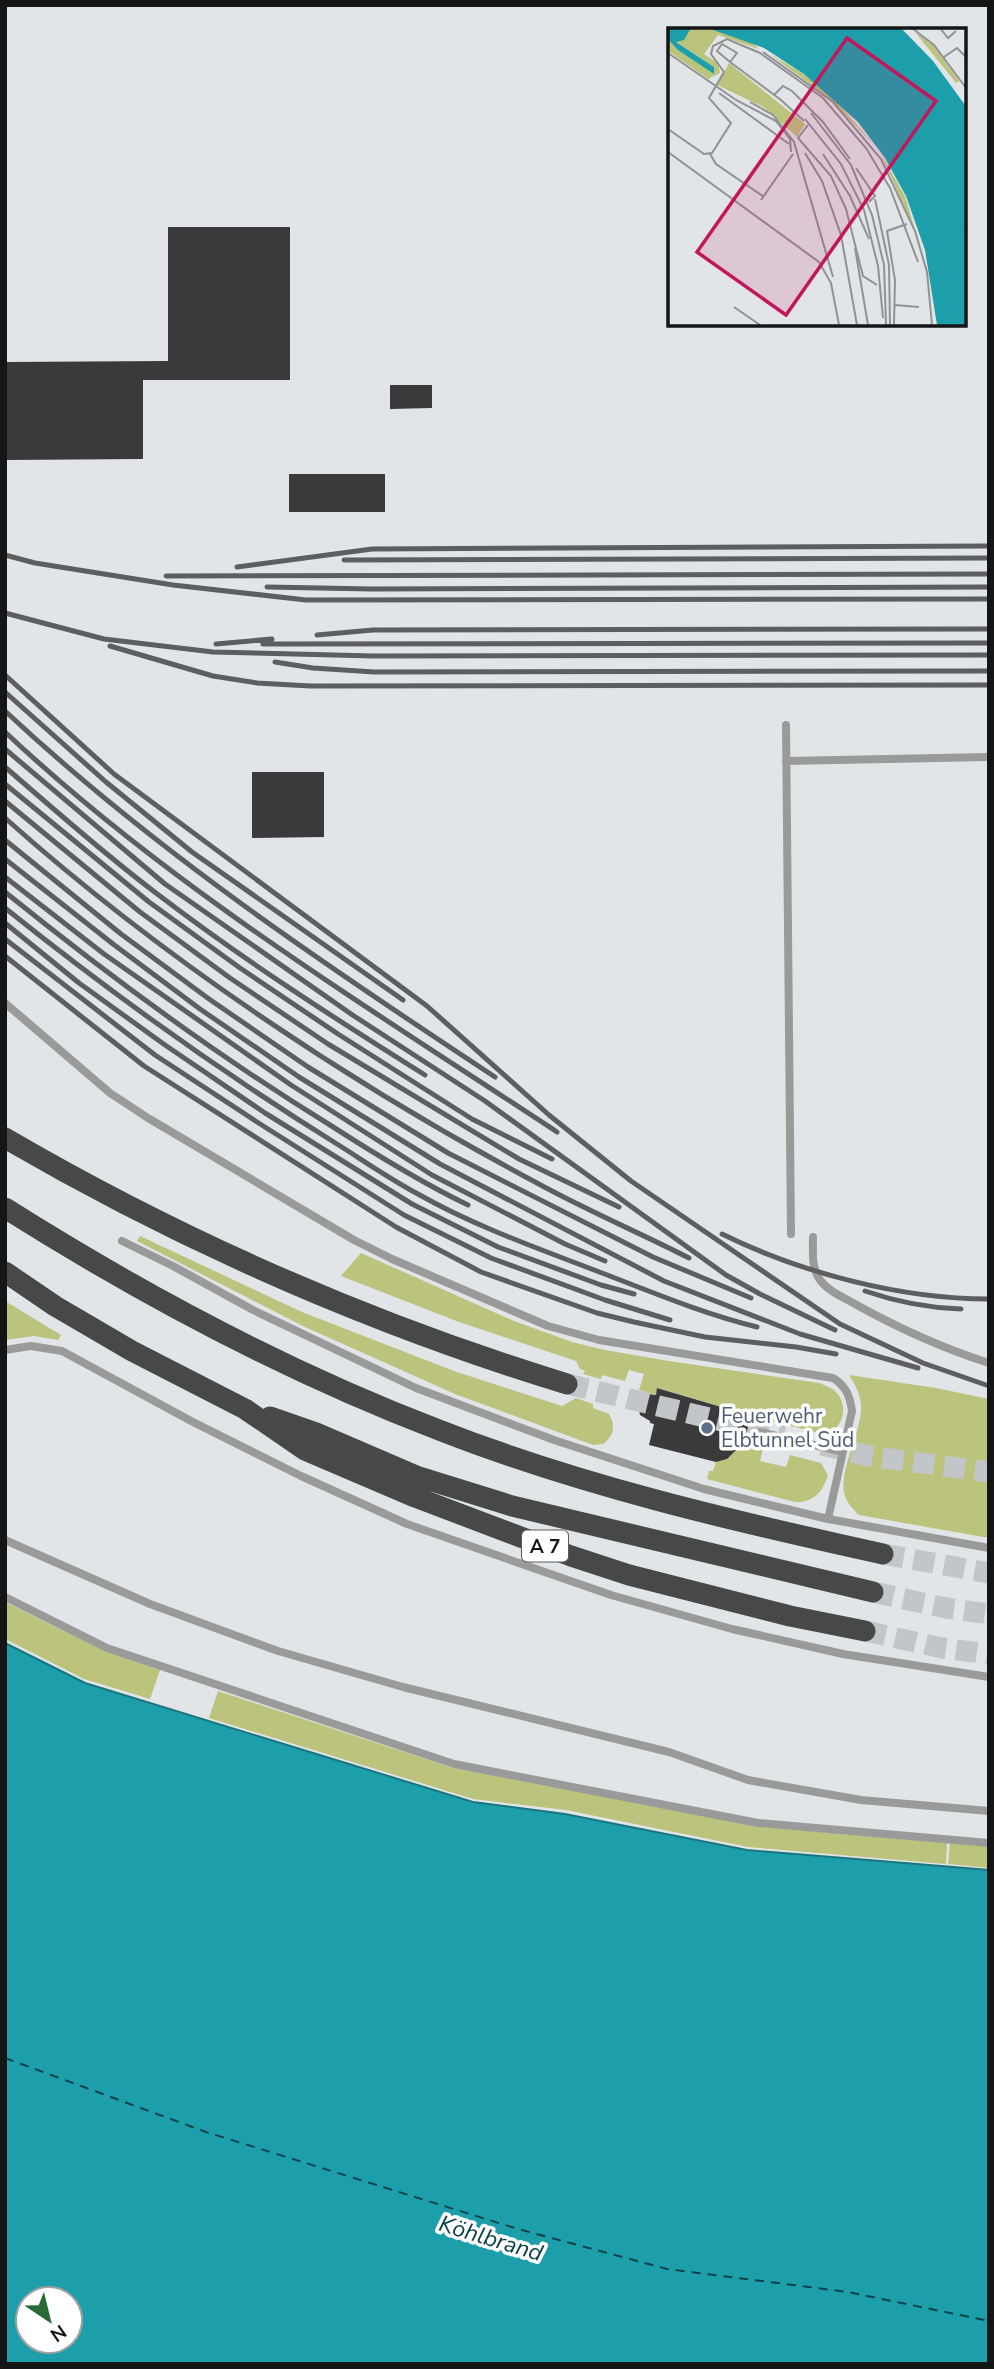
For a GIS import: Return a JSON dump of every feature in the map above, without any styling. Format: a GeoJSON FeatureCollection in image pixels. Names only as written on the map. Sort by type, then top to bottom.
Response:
{"type":"FeatureCollection","features":[{"type":"Feature","properties":{"kind":"highway"},"geometry":{"type":"LineString","coordinates":[[5,1138],[132,1208],[239,1259],[451,1347],[567,1384]]}},
{"type":"Feature","properties":{"kind":"highway"},"geometry":{"type":"LineString","coordinates":[[5,1208],[86,1259],[199,1321],[352,1394],[440,1431],[539,1465],[684,1507],[883,1554]]}},
{"type":"Feature","properties":{"kind":"highway","name":"A 7"},"geometry":{"type":"LineString","coordinates":[[5,1272],[55,1306],[132,1351],[244,1409],[305,1450],[415,1497],[571,1556],[709,1597],[865,1631]]}},
{"type":"Feature","properties":{"kind":"highway","name":"A 7"},"geometry":{"type":"LineString","coordinates":[[244,1409],[316,1433],[416,1476],[512,1506],[873,1592]]}},
{"type":"Feature","properties":{"kind":"lane"},"geometry":{"type":"LineString","coordinates":[[786,725],[791,1234]]}},
{"type":"Feature","properties":{"kind":"lane"},"geometry":{"type":"LineString","coordinates":[[786,761],[989,757]]}},
{"type":"Feature","properties":{"kind":"lane"},"geometry":{"type":"LineString","coordinates":[[5,1003],[120,1100],[354,1240],[392,1259],[548,1326],[599,1340],[833,1378],[841,1383],[850,1399],[852,1411],[828,1519]]}},
{"type":"Feature","properties":{"kind":"lane"},"geometry":{"type":"LineString","coordinates":[[813,1237],[817,1275],[833,1292],[894,1326],[989,1363]]}},
{"type":"Feature","properties":{"kind":"lane"},"geometry":{"type":"LineString","coordinates":[[122,1241],[253,1310],[416,1388],[554,1440],[704,1489],[828,1519],[989,1548]]}},
{"type":"Feature","properties":{"kind":"lane"},"geometry":{"type":"LineString","coordinates":[[5,1350],[31,1346],[62,1351],[193,1422],[407,1524],[611,1595],[732,1629],[843,1654],[989,1677]]}},
{"type":"Feature","properties":{"kind":"lane"},"geometry":{"type":"LineString","coordinates":[[760,1432],[843,1452]]}},
{"type":"Feature","properties":{"kind":"lane"},"geometry":{"type":"LineString","coordinates":[[5,1540],[150,1604],[278,1651],[403,1687],[669,1752],[748,1780],[861,1800],[989,1811]]}},
{"type":"Feature","properties":{"kind":"lane"},"geometry":{"type":"LineString","coordinates":[[5,1597],[107,1648],[454,1764],[758,1823],[989,1843]]}},
{"type":"Feature","properties":{"kind":"green space"},"geometry":{"type":"Polygon","coordinates":[[[140,1236],[302,1312],[454,1371],[562,1406],[576,1398],[593,1404],[593,1408],[609,1414],[613,1423],[612,1434],[603,1444],[593,1445],[455,1394],[305,1327],[137,1241],[140,1236]]]}},
{"type":"Feature","properties":{"kind":"green space"},"geometry":{"type":"Polygon","coordinates":[[[361,1253],[514,1321],[572,1342],[669,1361],[819,1383],[839,1396],[843,1409],[840,1422],[831,1432],[824,1434],[762,1419],[658,1388],[656,1395],[639,1390],[644,1374],[629,1370],[625,1381],[602,1375],[601,1379],[583,1374],[585,1371],[580,1369],[576,1361],[459,1322],[341,1276],[361,1253]]]}},
{"type":"Feature","properties":{"kind":"green space"},"geometry":{"type":"Polygon","coordinates":[[[5,1301],[61,1335],[58,1340],[34,1336],[5,1340],[5,1301]]]}},
{"type":"Feature","properties":{"kind":"green space"},"geometry":{"type":"Polygon","coordinates":[[[849,1375],[989,1399],[989,1538],[859,1515],[852,1507],[845,1495],[844,1483],[861,1406],[858,1392],[849,1375]]]}},
{"type":"Feature","properties":{"kind":"green space"},"geometry":{"type":"Polygon","coordinates":[[[737,1442],[763,1448],[760,1461],[786,1467],[790,1455],[821,1463],[828,1475],[826,1481],[812,1498],[795,1502],[707,1479],[716,1462],[727,1459],[737,1442]]]}},
{"type":"Feature","properties":{"kind":"green space"},"geometry":{"type":"Polygon","coordinates":[[[5,1602],[105,1651],[160,1670],[150,1699],[84,1679],[5,1639],[5,1602]]]}},
{"type":"Feature","properties":{"kind":"green space"},"geometry":{"type":"Polygon","coordinates":[[[218,1691],[453,1768],[776,1828],[947,1843],[946,1864],[748,1847],[566,1810],[473,1799],[209,1718],[218,1691]]]}},
{"type":"Feature","properties":{"kind":"green space"},"geometry":{"type":"Polygon","coordinates":[[[950,1842],[989,1845],[989,1868],[948,1864],[950,1842]]]}},
{"type":"Feature","properties":{"kind":"water","name":"Köhlbrand"},"geometry":{"type":"Polygon","coordinates":[[[5,1643],[85,1683],[473,1802],[565,1814],[747,1850],[989,1870],[989,2364],[5,2364],[5,1643]]]}},
{"type":"Feature","properties":{"kind":"building"},"geometry":{"type":"Polygon","coordinates":[[[168,227],[290,227],[290,380],[143,380],[143,459],[5,460],[5,362],[168,361],[168,227]]]}},
{"type":"Feature","properties":{"kind":"building"},"geometry":{"type":"Polygon","coordinates":[[[390,385],[432,385],[432,408],[390,409],[390,385]]]}},
{"type":"Feature","properties":{"kind":"building"},"geometry":{"type":"Polygon","coordinates":[[[289,474],[385,474],[385,512],[289,512],[289,474]]]}},
{"type":"Feature","properties":{"kind":"building"},"geometry":{"type":"Polygon","coordinates":[[[252,772],[324,772],[324,837],[252,838],[252,772]]]}},
{"type":"Feature","properties":{"kind":"building","name":"Feuerwehr Elbtunnel Süd"},"geometry":{"type":"Polygon","coordinates":[[[657,1388],[762,1419],[761,1426],[754,1431],[758,1438],[756,1447],[742,1444],[727,1459],[716,1462],[649,1445],[654,1424],[640,1415],[639,1410],[642,1398],[648,1394],[656,1395],[657,1388]]]}},
{"type":"Feature","properties":{"kind":"ferry route"},"geometry":{"type":"LineString","coordinates":[[5,2058],[206,2132],[518,2229],[667,2269],[848,2292],[989,2321]]}},
{"type":"Feature","properties":{"kind":"tunnel"},"geometry":{"type":"LineString","coordinates":[[567,1384],[784,1436]]}},
{"type":"Feature","properties":{"kind":"tunnel"},"geometry":{"type":"LineString","coordinates":[[822,1445],[869,1456],[989,1472]]}},
{"type":"Feature","properties":{"kind":"tunnel"},"geometry":{"type":"LineString","coordinates":[[883,1554],[989,1573]]}},
{"type":"Feature","properties":{"kind":"tunnel"},"geometry":{"type":"LineString","coordinates":[[873,1592],[946,1608],[989,1614]]}},
{"type":"Feature","properties":{"kind":"tunnel"},"geometry":{"type":"LineString","coordinates":[[865,1631],[942,1648],[989,1654]]}},
{"type":"Feature","properties":{"kind":"railway"},"geometry":{"type":"LineString","coordinates":[[237,567],[372,549],[989,546]]}},
{"type":"Feature","properties":{"kind":"railway"},"geometry":{"type":"LineString","coordinates":[[5,555],[35,563],[173,585],[306,600],[989,599]]}},
{"type":"Feature","properties":{"kind":"railway"},"geometry":{"type":"LineString","coordinates":[[344,560],[989,558]]}},
{"type":"Feature","properties":{"kind":"railway"},"geometry":{"type":"LineString","coordinates":[[166,576],[989,574]]}},
{"type":"Feature","properties":{"kind":"railway"},"geometry":{"type":"LineString","coordinates":[[267,587],[989,587]]}},
{"type":"Feature","properties":{"kind":"railway"},"geometry":{"type":"LineString","coordinates":[[5,613],[104,639],[213,652],[374,656],[989,655]]}},
{"type":"Feature","properties":{"kind":"railway"},"geometry":{"type":"LineString","coordinates":[[317,635],[373,630],[989,629]]}},
{"type":"Feature","properties":{"kind":"railway"},"geometry":{"type":"LineString","coordinates":[[216,644],[272,639]]}},
{"type":"Feature","properties":{"kind":"railway"},"geometry":{"type":"LineString","coordinates":[[263,644],[989,643]]}},
{"type":"Feature","properties":{"kind":"railway"},"geometry":{"type":"LineString","coordinates":[[110,646],[213,676],[257,683],[310,686],[989,685]]}},
{"type":"Feature","properties":{"kind":"railway"},"geometry":{"type":"LineString","coordinates":[[275,662],[313,668],[374,672],[989,671]]}},
{"type":"Feature","properties":{"kind":"railway"},"geometry":{"type":"LineString","coordinates":[[5,675],[114,774],[427,1006],[549,1115],[631,1181],[840,1324],[923,1363],[989,1386]]}},
{"type":"Feature","properties":{"kind":"railway"},"geometry":{"type":"LineString","coordinates":[[5,692],[106,782],[192,852],[403,1000]]}},
{"type":"Feature","properties":{"kind":"railway"},"geometry":{"type":"LineString","coordinates":[[5,711],[121,812],[181,859],[305,949],[495,1077]]}},
{"type":"Feature","properties":{"kind":"railway"},"geometry":{"type":"LineString","coordinates":[[5,732],[69,789],[203,894],[343,992],[557,1132]]}},
{"type":"Feature","properties":{"kind":"railway"},"geometry":{"type":"LineString","coordinates":[[5,749],[165,884],[354,1016],[485,1101],[726,1275],[835,1330]]}},
{"type":"Feature","properties":{"kind":"railway"},"geometry":{"type":"LineString","coordinates":[[5,767],[118,863],[189,917],[289,987],[425,1075]]}},
{"type":"Feature","properties":{"kind":"railway"},"geometry":{"type":"LineString","coordinates":[[5,784],[149,902],[240,968],[472,1119],[552,1159]]}},
{"type":"Feature","properties":{"kind":"railway"},"geometry":{"type":"LineString","coordinates":[[5,801],[140,912],[230,978],[328,1044],[519,1159],[619,1207]]}},
{"type":"Feature","properties":{"kind":"railway"},"geometry":{"type":"LineString","coordinates":[[5,818],[65,870],[193,969],[328,1061],[467,1145],[574,1202],[689,1258]]}},
{"type":"Feature","properties":{"kind":"railway"},"geometry":{"type":"LineString","coordinates":[[5,840],[121,934],[209,999],[308,1067],[448,1153],[653,1257],[751,1298]]}},
{"type":"Feature","properties":{"kind":"railway"},"geometry":{"type":"LineString","coordinates":[[5,859],[200,1009],[299,1077],[440,1164],[664,1281],[800,1334],[918,1368]]}},
{"type":"Feature","properties":{"kind":"railway"},"geometry":{"type":"LineString","coordinates":[[5,877],[104,954],[291,1085],[432,1175],[565,1244],[605,1261]]}},
{"type":"Feature","properties":{"kind":"railway"},"geometry":{"type":"LineString","coordinates":[[5,892],[204,1043],[381,1157],[468,1205]]}},
{"type":"Feature","properties":{"kind":"railway"},"geometry":{"type":"LineString","coordinates":[[5,908],[85,971],[209,1060],[377,1170],[440,1206],[485,1227],[679,1303],[757,1327]]}},
{"type":"Feature","properties":{"kind":"railway"},"geometry":{"type":"LineString","coordinates":[[5,923],[79,983],[165,1045],[265,1113],[412,1204],[498,1247],[601,1285],[634,1294]]}},
{"type":"Feature","properties":{"kind":"railway"},"geometry":{"type":"LineString","coordinates":[[5,939],[155,1055],[404,1215],[491,1258],[605,1300],[670,1320]]}},
{"type":"Feature","properties":{"kind":"railway"},"geometry":{"type":"LineString","coordinates":[[5,956],[144,1066],[396,1227],[481,1272],[597,1313],[634,1322],[705,1337],[836,1354]]}},
{"type":"Feature","properties":{"kind":"railway"},"geometry":{"type":"LineString","coordinates":[[722,1234],[785,1261],[852,1281],[921,1294],[989,1299]]}},
{"type":"Feature","properties":{"kind":"railway"},"geometry":{"type":"LineString","coordinates":[[865,1291],[912,1304],[961,1309]]}},
{"type":"Feature","properties":{"kind":"place","name":"Feuerwehr Elbtunnel Süd"},"geometry":{"type":"Point","coordinates":[707,1428]}}]}
